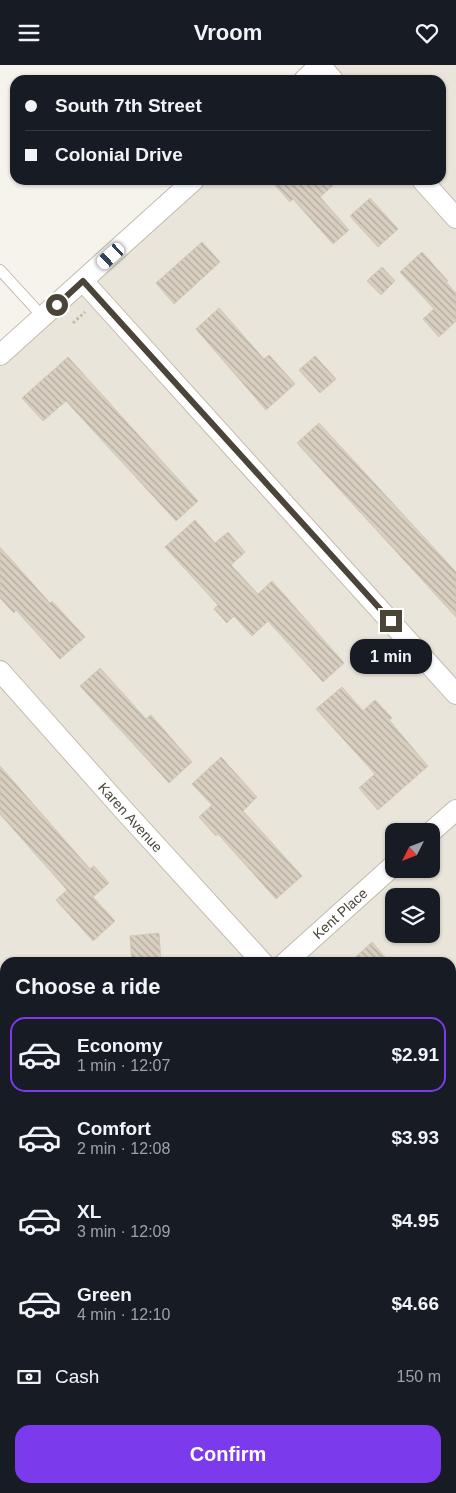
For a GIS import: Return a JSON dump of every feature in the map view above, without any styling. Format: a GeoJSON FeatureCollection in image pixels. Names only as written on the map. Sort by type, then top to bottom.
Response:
{"type":"FeatureCollection","features":[{"type":"Feature","properties":{"kind":"street"},"geometry":{"type":"LineString","coordinates":[[309,75],[320,65],[329,75]]}},
{"type":"Feature","properties":{"kind":"street"},"geometry":{"type":"LineString","coordinates":[[0,355],[189,185]]}},
{"type":"Feature","properties":{"kind":"street"},"geometry":{"type":"LineString","coordinates":[[426,185],[456,218]]}},
{"type":"Feature","properties":{"kind":"street"},"geometry":{"type":"LineString","coordinates":[[83,281],[456,694]]}},
{"type":"Feature","properties":{"kind":"street","name":"Karen Avenue"},"geometry":{"type":"LineString","coordinates":[[0,671],[258,957]]}},
{"type":"Feature","properties":{"kind":"street"},"geometry":{"type":"LineString","coordinates":[[440,824],[456,810]]}},
{"type":"Feature","properties":{"kind":"street","name":"Kent Place"},"geometry":{"type":"LineString","coordinates":[[292,957],[385,873]]}},
{"type":"Feature","properties":{"kind":"lane"},"geometry":{"type":"LineString","coordinates":[[0,270],[43,317]]}},
{"type":"Feature","properties":{"kind":"shaded area"},"geometry":{"type":"Polygon","coordinates":[[[335,65],[456,65],[456,957],[0,957],[0,365],[200,185],[446,185],[446,75],[324,75],[335,65]]]}},
{"type":"Feature","properties":{"kind":"building"},"geometry":{"type":"Polygon","coordinates":[[[275,185],[333,185],[320,197],[349,230],[333,244],[293,199],[290,202],[275,185]]]}},
{"type":"Feature","properties":{"kind":"building"},"geometry":{"type":"Polygon","coordinates":[[[370,198],[398,229],[378,247],[350,216],[370,198]]]}},
{"type":"Feature","properties":{"kind":"building"},"geometry":{"type":"Polygon","coordinates":[[[202,242],[220,262],[174,304],[156,283],[202,242]]]}},
{"type":"Feature","properties":{"kind":"building"},"geometry":{"type":"Polygon","coordinates":[[[422,252],[448,281],[446,282],[456,293],[456,321],[439,337],[423,319],[434,309],[400,272],[422,252]]]}},
{"type":"Feature","properties":{"kind":"building"},"geometry":{"type":"Polygon","coordinates":[[[382,267],[395,281],[381,295],[367,281],[382,267]]]}},
{"type":"Feature","properties":{"kind":"building"},"geometry":{"type":"Polygon","coordinates":[[[219,308],[264,359],[269,355],[295,384],[266,410],[196,329],[219,308]]]}},
{"type":"Feature","properties":{"kind":"building"},"geometry":{"type":"Polygon","coordinates":[[[315,356],[336,379],[320,393],[299,370],[315,356]]]}},
{"type":"Feature","properties":{"kind":"building"},"geometry":{"type":"Polygon","coordinates":[[[68,357],[198,501],[176,521],[66,401],[43,421],[22,398],[68,357]]]}},
{"type":"Feature","properties":{"kind":"building"},"geometry":{"type":"Polygon","coordinates":[[[319,423],[456,572],[456,617],[297,443],[319,423]]]}},
{"type":"Feature","properties":{"kind":"building"},"geometry":{"type":"Polygon","coordinates":[[[195,520],[215,543],[228,532],[245,552],[231,565],[258,594],[272,581],[344,663],[323,682],[268,621],[252,636],[234,616],[227,623],[214,609],[218,605],[165,547],[195,520]]]}},
{"type":"Feature","properties":{"kind":"building"},"geometry":{"type":"Polygon","coordinates":[[[0,547],[50,603],[52,601],[85,637],[60,659],[16,610],[14,613],[0,598],[0,547]]]}},
{"type":"Feature","properties":{"kind":"building"},"geometry":{"type":"Polygon","coordinates":[[[100,668],[146,719],[151,715],[192,762],[169,783],[80,686],[100,668]]]}},
{"type":"Feature","properties":{"kind":"building"},"geometry":{"type":"Polygon","coordinates":[[[342,687],[363,711],[375,700],[392,718],[389,720],[428,766],[378,810],[359,788],[375,774],[316,709],[342,687]]]}},
{"type":"Feature","properties":{"kind":"building"},"geometry":{"type":"Polygon","coordinates":[[[221,757],[257,797],[243,811],[302,876],[276,899],[218,834],[216,836],[199,817],[212,805],[192,784],[221,757]]]}},
{"type":"Feature","properties":{"kind":"building"},"geometry":{"type":"Polygon","coordinates":[[[0,766],[90,869],[94,866],[109,883],[93,897],[115,921],[93,941],[56,900],[67,890],[0,814],[0,766]]]}},
{"type":"Feature","properties":{"kind":"building"},"geometry":{"type":"Polygon","coordinates":[[[159,933],[161,957],[132,957],[130,936],[159,933]]]}},
{"type":"Feature","properties":{"kind":"building"},"geometry":{"type":"Polygon","coordinates":[[[372,942],[385,957],[356,957],[372,942]]]}},
{"type":"Feature","properties":{"kind":"route"},"geometry":{"type":"LineString","coordinates":[[57,305],[83,281],[391,621]]}}]}
